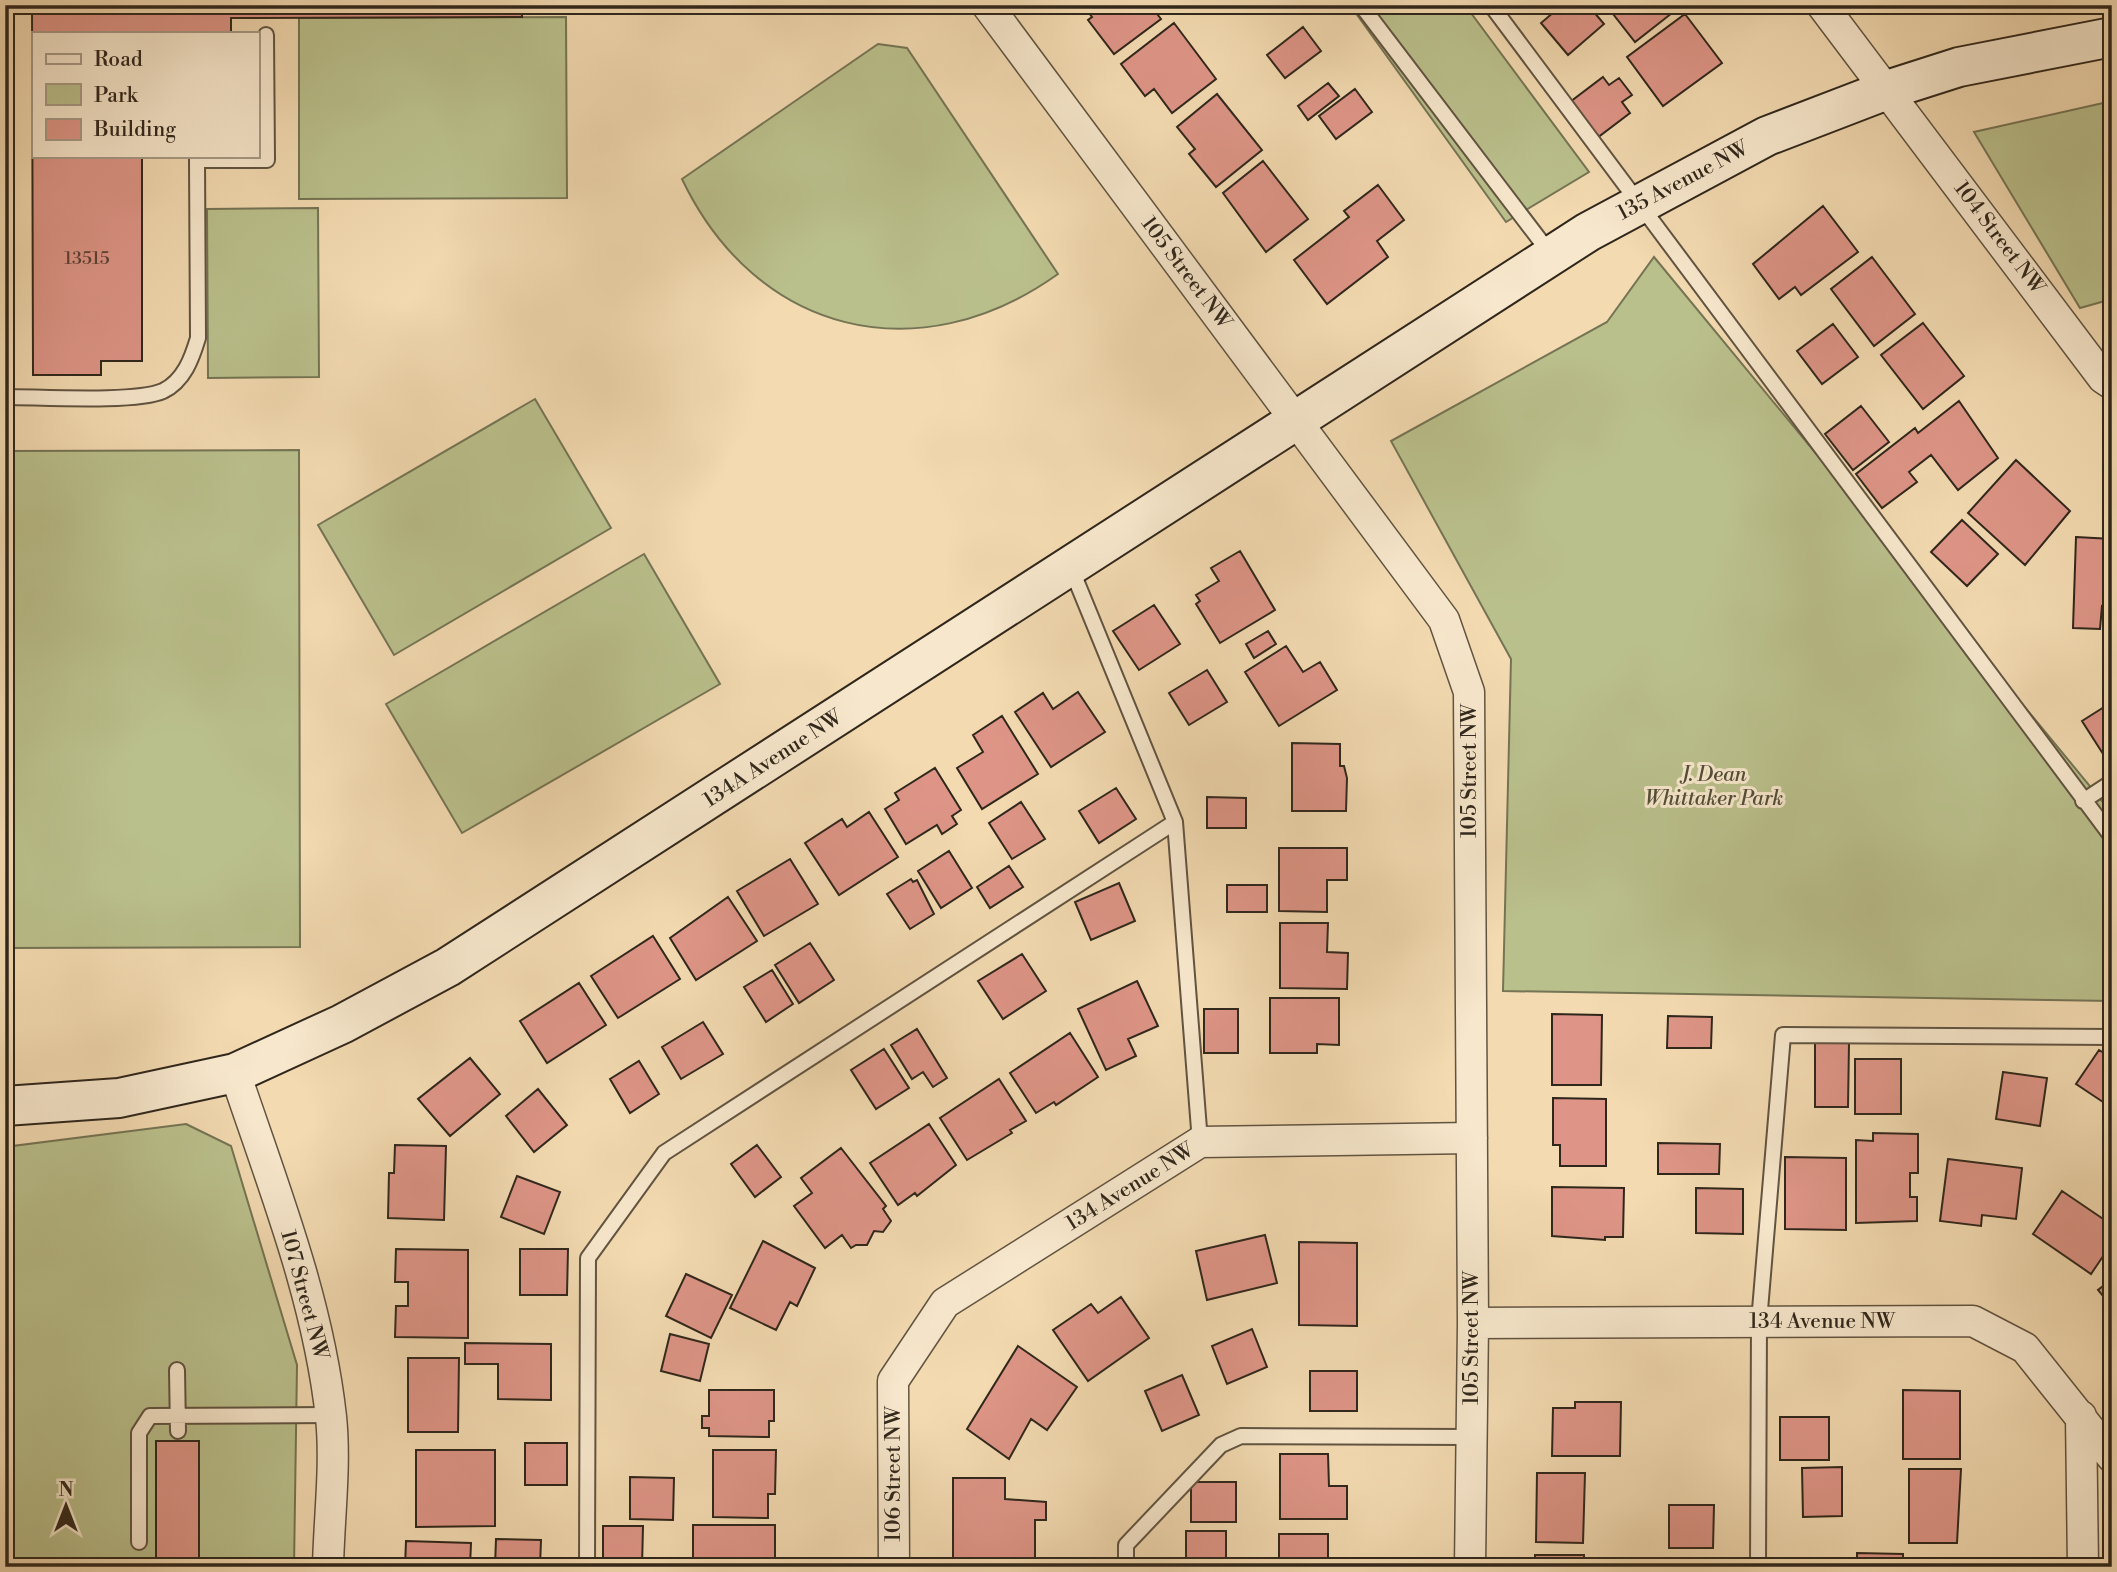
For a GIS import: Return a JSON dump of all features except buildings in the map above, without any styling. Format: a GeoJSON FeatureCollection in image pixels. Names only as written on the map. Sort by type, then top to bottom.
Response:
{"type":"FeatureCollection","features":[{"type":"Feature","properties":{"kind":"street","name":"105 Street NW"},"geometry":{"type":"LineString","coordinates":[[987,5],[1444,620],[1469,692],[1473,1322],[1470,1567]]}},
{"type":"Feature","properties":{"kind":"street","name":"104 Street NW"},"geometry":{"type":"LineString","coordinates":[[1822,5],[2103,378],[2112,384]]}},
{"type":"Feature","properties":{"kind":"street","name":"135 Avenue NW"},"geometry":{"type":"LineString","coordinates":[[1297,422],[1639,204],[1767,136],[1887,90],[1959,67],[2112,37]]}},
{"type":"Feature","properties":{"kind":"street","name":"134A Avenue NW"},"geometry":{"type":"LineString","coordinates":[[235,1073],[342,1024],[448,967],[1297,422]]}},
{"type":"Feature","properties":{"kind":"street"},"geometry":{"type":"LineString","coordinates":[[5,1106],[120,1098],[235,1073]]}},
{"type":"Feature","properties":{"kind":"street","name":"107 Street NW"},"geometry":{"type":"LineString","coordinates":[[235,1073],[313,1308],[331,1415],[328,1567]]}},
{"type":"Feature","properties":{"kind":"street","name":"134 Avenue NW"},"geometry":{"type":"LineString","coordinates":[[893,1381],[945,1303],[1200,1142],[1472,1138]]}},
{"type":"Feature","properties":{"kind":"street","name":"134 Avenue NW"},"geometry":{"type":"LineString","coordinates":[[1473,1322],[1973,1321],[2025,1348],[2112,1457]]}},
{"type":"Feature","properties":{"kind":"street","name":"106 Street NW"},"geometry":{"type":"LineString","coordinates":[[893,1381],[894,1567]]}},
{"type":"Feature","properties":{"kind":"street"},"geometry":{"type":"LineString","coordinates":[[2081,1416],[2083,1567]]}},
{"type":"Feature","properties":{"kind":"lane"},"geometry":{"type":"LineString","coordinates":[[1361,5],[1552,257]]}},
{"type":"Feature","properties":{"kind":"lane"},"geometry":{"type":"LineString","coordinates":[[1491,5],[2112,837]]}},
{"type":"Feature","properties":{"kind":"lane"},"geometry":{"type":"LineString","coordinates":[[5,397],[140,396],[164,390],[182,376],[192,358],[198,338],[197,160],[267,160],[266,35]]}},
{"type":"Feature","properties":{"kind":"lane"},"geometry":{"type":"LineString","coordinates":[[1071,567],[1175,822],[1200,1142]]}},
{"type":"Feature","properties":{"kind":"lane"},"geometry":{"type":"LineString","coordinates":[[2083,800],[2112,782]]}},
{"type":"Feature","properties":{"kind":"lane"},"geometry":{"type":"LineString","coordinates":[[587,1567],[588,1258],[664,1153],[1175,822]]}},
{"type":"Feature","properties":{"kind":"lane"},"geometry":{"type":"LineString","coordinates":[[1758,1567],[1759,1322],[1783,1035],[2112,1037]]}},
{"type":"Feature","properties":{"kind":"lane"},"geometry":{"type":"LineString","coordinates":[[177,1370],[178,1423]]}},
{"type":"Feature","properties":{"kind":"lane"},"geometry":{"type":"LineString","coordinates":[[139,1542],[139,1433],[150,1416],[178,1423],[331,1415]]}},
{"type":"Feature","properties":{"kind":"lane"},"geometry":{"type":"LineString","coordinates":[[1126,1567],[1126,1545],[1221,1445],[1241,1436],[1471,1437]]}},
{"type":"Feature","properties":{"kind":"green space"},"geometry":{"type":"Polygon","coordinates":[[[1350,5],[1465,5],[1589,172],[1506,222],[1350,5]]]}},
{"type":"Feature","properties":{"kind":"green space"},"geometry":{"type":"Polygon","coordinates":[[[566,17],[567,198],[299,199],[299,18],[566,17]]]}},
{"type":"Feature","properties":{"kind":"green space"},"geometry":{"type":"Polygon","coordinates":[[[878,44],[907,48],[1058,274],[1005,305],[951,323],[897,329],[845,322],[797,304],[752,273],[714,232],[682,179],[878,44]]]}},
{"type":"Feature","properties":{"kind":"green space"},"geometry":{"type":"Polygon","coordinates":[[[2112,101],[2112,299],[2080,308],[1974,132],[2112,101]]]}},
{"type":"Feature","properties":{"kind":"green space"},"geometry":{"type":"Polygon","coordinates":[[[318,208],[319,377],[208,378],[207,209],[318,208]]]}},
{"type":"Feature","properties":{"kind":"green space","name":"J. Dean Whittaker Park"},"geometry":{"type":"Polygon","coordinates":[[[1654,257],[2112,813],[2112,1001],[1503,991],[1511,659],[1391,441],[1607,322],[1654,257]]]}},
{"type":"Feature","properties":{"kind":"green space"},"geometry":{"type":"Polygon","coordinates":[[[535,399],[611,528],[394,655],[318,525],[535,399]]]}},
{"type":"Feature","properties":{"kind":"green space"},"geometry":{"type":"Polygon","coordinates":[[[299,450],[300,947],[5,948],[5,451],[299,450]]]}},
{"type":"Feature","properties":{"kind":"green space"},"geometry":{"type":"Polygon","coordinates":[[[644,554],[720,684],[462,833],[386,704],[644,554]]]}},
{"type":"Feature","properties":{"kind":"green space"},"geometry":{"type":"Polygon","coordinates":[[[186,1124],[231,1146],[297,1365],[294,1567],[5,1567],[5,1147],[186,1124]]]}}]}
